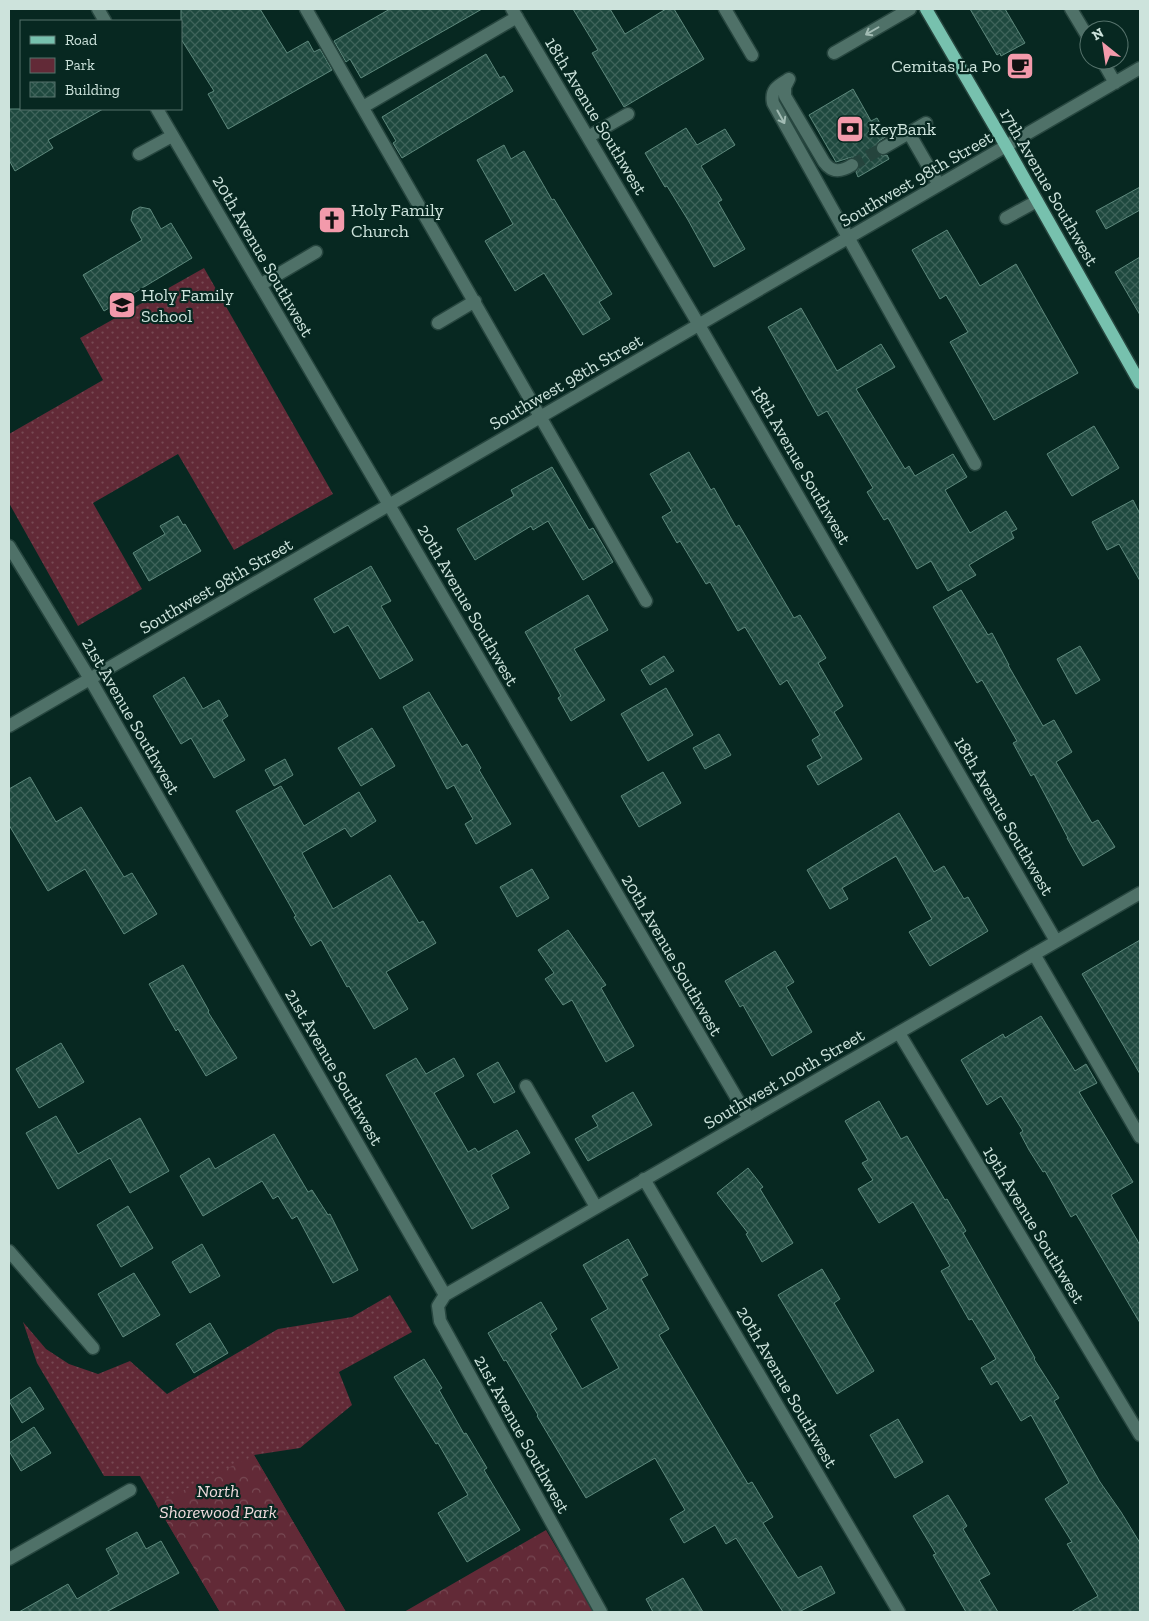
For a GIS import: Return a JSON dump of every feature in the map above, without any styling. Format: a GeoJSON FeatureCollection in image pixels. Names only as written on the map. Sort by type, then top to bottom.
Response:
{"type":"FeatureCollection","features":[{"type":"Feature","properties":{"kind":"main road","name":"17th Avenue Southwest"},"geometry":{"type":"LineString","coordinates":[[926,9],[1037,201],[1136,364],[1140,383]]}},
{"type":"Feature","properties":{"kind":"street"},"geometry":{"type":"LineString","coordinates":[[98,9],[105,20]]}},
{"type":"Feature","properties":{"kind":"street"},"geometry":{"type":"LineString","coordinates":[[306,9],[646,601]]}},
{"type":"Feature","properties":{"kind":"street"},"geometry":{"type":"LineString","coordinates":[[725,9],[752,55]]}},
{"type":"Feature","properties":{"kind":"street"},"geometry":{"type":"LineString","coordinates":[[834,53],[910,9]]}},
{"type":"Feature","properties":{"kind":"street"},"geometry":{"type":"LineString","coordinates":[[1071,9],[1079,22]]}},
{"type":"Feature","properties":{"kind":"street"},"geometry":{"type":"LineString","coordinates":[[363,107],[514,13]]}},
{"type":"Feature","properties":{"kind":"street","name":"18th Avenue Southwest"},"geometry":{"type":"LineString","coordinates":[[514,13],[699,325],[1056,941]]}},
{"type":"Feature","properties":{"kind":"street","name":"Southwest 98th Street"},"geometry":{"type":"LineString","coordinates":[[9,726],[1140,68]]}},
{"type":"Feature","properties":{"kind":"street"},"geometry":{"type":"LineString","coordinates":[[1108,70],[1115,83]]}},
{"type":"Feature","properties":{"kind":"street"},"geometry":{"type":"LineString","coordinates":[[852,165],[845,169],[836,170],[827,166],[785,96],[785,87],[789,79],[778,86],[774,90],[773,103],[975,464]]}},
{"type":"Feature","properties":{"kind":"street","name":"20th Avenue Southwest"},"geometry":{"type":"LineString","coordinates":[[158,110],[749,1119]]}},
{"type":"Feature","properties":{"kind":"street"},"geometry":{"type":"LineString","coordinates":[[588,137],[628,114]]}},
{"type":"Feature","properties":{"kind":"street"},"geometry":{"type":"LineString","coordinates":[[883,148],[926,123]]}},
{"type":"Feature","properties":{"kind":"street"},"geometry":{"type":"LineString","coordinates":[[909,133],[939,185]]}},
{"type":"Feature","properties":{"kind":"street"},"geometry":{"type":"LineString","coordinates":[[140,154],[172,136]]}},
{"type":"Feature","properties":{"kind":"street"},"geometry":{"type":"LineString","coordinates":[[1006,218],[1037,201]]}},
{"type":"Feature","properties":{"kind":"street"},"geometry":{"type":"LineString","coordinates":[[260,285],[316,252]]}},
{"type":"Feature","properties":{"kind":"street"},"geometry":{"type":"LineString","coordinates":[[438,323],[475,302]]}},
{"type":"Feature","properties":{"kind":"street","name":"21st Avenue Southwest"},"geometry":{"type":"LineString","coordinates":[[9,546],[90,679],[445,1295],[438,1306],[440,1321],[601,1612]]}},
{"type":"Feature","properties":{"kind":"street","name":"Southwest 100th Street"},"geometry":{"type":"LineString","coordinates":[[445,1295],[1140,893]]}},
{"type":"Feature","properties":{"kind":"street"},"geometry":{"type":"LineString","coordinates":[[1034,954],[1140,1137]]}},
{"type":"Feature","properties":{"kind":"street","name":"19th Avenue Southwest"},"geometry":{"type":"LineString","coordinates":[[899,1033],[1140,1435]]}},
{"type":"Feature","properties":{"kind":"street"},"geometry":{"type":"LineString","coordinates":[[526,1086],[596,1207]]}},
{"type":"Feature","properties":{"kind":"street","name":"20th Avenue Southwest"},"geometry":{"type":"LineString","coordinates":[[644,1179],[899,1612]]}},
{"type":"Feature","properties":{"kind":"street"},"geometry":{"type":"LineString","coordinates":[[9,1250],[93,1348]]}},
{"type":"Feature","properties":{"kind":"street"},"geometry":{"type":"LineString","coordinates":[[9,1559],[130,1490]]}},
{"type":"Feature","properties":{"kind":"green space"},"geometry":{"type":"Polygon","coordinates":[[[204,268],[333,494],[234,550],[178,454],[93,503],[142,589],[78,626],[9,503],[9,434],[103,380],[80,338],[204,268]]]}},
{"type":"Feature","properties":{"kind":"green space"},"geometry":{"type":"Polygon","coordinates":[[[390,1295],[412,1332],[339,1372],[352,1405],[300,1448],[254,1455],[346,1612],[220,1612],[140,1476],[104,1476],[37,1363],[23,1322],[46,1349],[69,1364],[98,1374],[130,1361],[167,1394],[278,1329],[352,1317],[390,1295]]]}},
{"type":"Feature","properties":{"kind":"green space","name":"North Shorewood Park"},"geometry":{"type":"Polygon","coordinates":[[[254,1455],[346,1612],[220,1612],[156,1504],[254,1455]]]}},
{"type":"Feature","properties":{"kind":"green space"},"geometry":{"type":"Polygon","coordinates":[[[546,1530],[594,1612],[404,1612],[546,1530]]]}},
{"type":"Feature","properties":{"kind":"building"},"geometry":{"type":"Polygon","coordinates":[[[181,9],[260,9],[287,53],[308,41],[314,52],[320,49],[332,70],[228,129],[208,94],[214,91],[182,41],[181,9]]]}},
{"type":"Feature","properties":{"kind":"building"},"geometry":{"type":"Polygon","coordinates":[[[390,9],[482,9],[361,78],[350,59],[346,62],[334,41],[390,9]]]}},
{"type":"Feature","properties":{"kind":"building"},"geometry":{"type":"Polygon","coordinates":[[[573,9],[610,9],[625,34],[666,9],[674,9],[704,59],[624,107],[592,53],[598,50],[573,9]]]}},
{"type":"Feature","properties":{"kind":"building"},"geometry":{"type":"Polygon","coordinates":[[[970,9],[1005,9],[1025,43],[1001,56],[1000,53],[997,55],[970,9]]]}},
{"type":"Feature","properties":{"kind":"building"},"geometry":{"type":"Polygon","coordinates":[[[486,54],[500,78],[504,76],[513,91],[402,158],[393,143],[396,141],[382,117],[486,54]]]}},
{"type":"Feature","properties":{"kind":"building","name":"KeyBank"},"geometry":{"type":"Polygon","coordinates":[[[853,89],[871,121],[877,118],[887,136],[879,141],[875,149],[879,155],[887,155],[889,159],[858,177],[856,172],[860,165],[859,161],[852,157],[836,162],[809,115],[853,89]]]}},
{"type":"Feature","properties":{"kind":"building"},"geometry":{"type":"Polygon","coordinates":[[[9,109],[101,110],[48,140],[53,148],[15,171],[9,160],[9,109]]]}},
{"type":"Feature","properties":{"kind":"building"},"geometry":{"type":"Polygon","coordinates":[[[686,128],[697,145],[725,129],[735,145],[701,166],[722,200],[718,202],[745,249],[714,267],[688,220],[667,186],[665,187],[645,153],[686,128]]]}},
{"type":"Feature","properties":{"kind":"building"},"geometry":{"type":"Polygon","coordinates":[[[504,145],[511,159],[524,151],[552,200],[554,199],[612,294],[599,302],[610,319],[583,335],[544,273],[515,291],[485,241],[513,224],[477,160],[504,145]]]}},
{"type":"Feature","properties":{"kind":"building"},"geometry":{"type":"Polygon","coordinates":[[[1140,187],[1140,210],[1106,229],[1096,211],[1140,187]]]}},
{"type":"Feature","properties":{"kind":"building"},"geometry":{"type":"Polygon","coordinates":[[[140,207],[150,209],[161,229],[171,223],[192,258],[104,311],[83,275],[142,240],[131,220],[133,211],[140,207]]]}},
{"type":"Feature","properties":{"kind":"building"},"geometry":{"type":"Polygon","coordinates":[[[947,230],[980,286],[1016,264],[1078,373],[994,420],[950,342],[968,332],[946,295],[940,299],[912,250],[947,230]]]}},
{"type":"Feature","properties":{"kind":"building"},"geometry":{"type":"Polygon","coordinates":[[[1140,257],[1140,315],[1115,272],[1140,257]]]}},
{"type":"Feature","properties":{"kind":"building"},"geometry":{"type":"Polygon","coordinates":[[[801,308],[837,371],[881,344],[895,367],[856,389],[905,469],[909,466],[915,476],[953,454],[967,477],[945,490],[970,533],[1006,511],[1017,529],[1011,532],[1014,538],[969,565],[976,575],[948,591],[931,561],[917,569],[888,518],[884,520],[867,492],[873,488],[827,411],[818,416],[768,327],[801,308]]]}},
{"type":"Feature","properties":{"kind":"building"},"geometry":{"type":"Polygon","coordinates":[[[1094,426],[1119,468],[1072,496],[1047,454],[1094,426]]]}},
{"type":"Feature","properties":{"kind":"building"},"geometry":{"type":"Polygon","coordinates":[[[689,452],[711,490],[714,488],[736,527],[739,525],[794,618],[800,615],[826,658],[818,663],[843,706],[834,712],[862,759],[818,785],[807,766],[822,758],[812,740],[820,735],[787,680],[780,685],[745,627],[738,631],[710,582],[706,584],[680,541],[677,543],[662,517],[672,511],[650,474],[689,452]]]}},
{"type":"Feature","properties":{"kind":"building"},"geometry":{"type":"Polygon","coordinates":[[[552,467],[589,530],[593,528],[613,562],[583,580],[548,521],[533,530],[531,526],[475,560],[457,529],[514,496],[511,490],[552,467]]]}},
{"type":"Feature","properties":{"kind":"building"},"geometry":{"type":"Polygon","coordinates":[[[1133,500],[1140,514],[1140,581],[1119,544],[1107,550],[1092,522],[1133,500]]]}},
{"type":"Feature","properties":{"kind":"building"},"geometry":{"type":"Polygon","coordinates":[[[178,516],[201,551],[149,581],[133,553],[165,534],[160,526],[178,516]]]}},
{"type":"Feature","properties":{"kind":"building"},"geometry":{"type":"Polygon","coordinates":[[[371,566],[391,601],[381,606],[413,660],[380,679],[348,625],[334,633],[314,599],[371,566]]]}},
{"type":"Feature","properties":{"kind":"building"},"geometry":{"type":"Polygon","coordinates":[[[961,590],[988,635],[992,633],[1043,726],[1054,720],[1072,752],[1056,762],[1092,823],[1098,820],[1115,847],[1083,866],[1034,774],[1031,776],[1013,743],[1017,741],[982,680],[977,683],[933,607],[961,590]]]}},
{"type":"Feature","properties":{"kind":"building"},"geometry":{"type":"Polygon","coordinates":[[[588,595],[608,630],[574,649],[605,700],[571,721],[558,698],[561,696],[525,632],[588,595]]]}},
{"type":"Feature","properties":{"kind":"building"},"geometry":{"type":"Polygon","coordinates":[[[1080,646],[1100,680],[1076,694],[1057,659],[1080,646]]]}},
{"type":"Feature","properties":{"kind":"building"},"geometry":{"type":"Polygon","coordinates":[[[664,656],[674,671],[650,685],[641,670],[664,656]]]}},
{"type":"Feature","properties":{"kind":"building"},"geometry":{"type":"Polygon","coordinates":[[[184,677],[203,709],[219,700],[228,716],[222,720],[245,760],[214,778],[191,738],[181,744],[153,696],[184,677]]]}},
{"type":"Feature","properties":{"kind":"building"},"geometry":{"type":"Polygon","coordinates":[[[666,688],[693,735],[648,761],[621,714],[666,688]]]}},
{"type":"Feature","properties":{"kind":"building"},"geometry":{"type":"Polygon","coordinates":[[[429,692],[462,747],[467,744],[481,768],[479,770],[511,824],[476,844],[465,824],[473,819],[454,785],[447,789],[403,707],[429,692]]]}},
{"type":"Feature","properties":{"kind":"building"},"geometry":{"type":"Polygon","coordinates":[[[372,728],[395,766],[361,786],[338,748],[372,728]]]}},
{"type":"Feature","properties":{"kind":"building"},"geometry":{"type":"Polygon","coordinates":[[[719,734],[731,755],[705,769],[693,748],[719,734]]]}},
{"type":"Feature","properties":{"kind":"building"},"geometry":{"type":"Polygon","coordinates":[[[285,759],[293,775],[274,786],[265,770],[285,759]]]}},
{"type":"Feature","properties":{"kind":"building"},"geometry":{"type":"Polygon","coordinates":[[[663,772],[681,803],[639,827],[621,796],[663,772]]]}},
{"type":"Feature","properties":{"kind":"building"},"geometry":{"type":"Polygon","coordinates":[[[30,777],[56,822],[81,807],[124,877],[132,873],[157,914],[124,934],[85,869],[48,891],[9,825],[9,789],[30,777]]]}},
{"type":"Feature","properties":{"kind":"building"},"geometry":{"type":"Polygon","coordinates":[[[281,786],[304,826],[359,792],[376,821],[351,837],[345,828],[302,853],[333,909],[390,875],[419,923],[423,921],[436,943],[386,972],[408,1009],[374,1029],[349,986],[347,987],[321,940],[311,946],[236,811],[281,786]]]}},
{"type":"Feature","properties":{"kind":"building"},"geometry":{"type":"Polygon","coordinates":[[[899,813],[934,872],[944,866],[964,899],[968,897],[988,931],[930,966],[909,932],[932,919],[896,856],[842,888],[848,899],[830,909],[807,870],[899,813]]]}},
{"type":"Feature","properties":{"kind":"building"},"geometry":{"type":"Polygon","coordinates":[[[532,869],[549,898],[517,917],[500,887],[532,869]]]}},
{"type":"Feature","properties":{"kind":"building"},"geometry":{"type":"Polygon","coordinates":[[[568,930],[606,985],[601,988],[634,1046],[606,1062],[572,1000],[563,1005],[545,979],[554,973],[538,950],[568,930]]]}},
{"type":"Feature","properties":{"kind":"building"},"geometry":{"type":"Polygon","coordinates":[[[1140,940],[1140,1074],[1082,974],[1140,940]]]}},
{"type":"Feature","properties":{"kind":"building"},"geometry":{"type":"Polygon","coordinates":[[[775,951],[794,982],[786,987],[812,1032],[772,1056],[743,1005],[740,1007],[725,981],[775,951]]]}},
{"type":"Feature","properties":{"kind":"building"},"geometry":{"type":"Polygon","coordinates":[[[183,965],[208,1012],[237,1058],[206,1076],[178,1029],[176,1031],[149,984],[183,965]]]}},
{"type":"Feature","properties":{"kind":"building"},"geometry":{"type":"Polygon","coordinates":[[[1041,1016],[1075,1071],[1086,1064],[1097,1083],[1079,1092],[1133,1182],[1111,1195],[1140,1245],[1140,1323],[1076,1214],[1071,1217],[1045,1171],[1043,1172],[1029,1150],[1020,1133],[1023,1131],[1001,1096],[987,1105],[961,1060],[1003,1034],[1005,1038],[1041,1016]]]}},
{"type":"Feature","properties":{"kind":"building"},"geometry":{"type":"Polygon","coordinates":[[[61,1043],[84,1082],[39,1108],[16,1069],[61,1043]]]}},
{"type":"Feature","properties":{"kind":"building"},"geometry":{"type":"Polygon","coordinates":[[[416,1058],[426,1074],[454,1058],[464,1076],[434,1093],[468,1152],[475,1148],[478,1152],[517,1130],[530,1153],[491,1175],[509,1208],[472,1229],[386,1075],[416,1058]]]}},
{"type":"Feature","properties":{"kind":"building"},"geometry":{"type":"Polygon","coordinates":[[[498,1062],[515,1092],[494,1103],[477,1074],[498,1062]]]}},
{"type":"Feature","properties":{"kind":"building"},"geometry":{"type":"Polygon","coordinates":[[[633,1092],[652,1125],[588,1161],[575,1139],[598,1126],[592,1116],[633,1092]]]}},
{"type":"Feature","properties":{"kind":"building"},"geometry":{"type":"Polygon","coordinates":[[[879,1101],[901,1139],[907,1136],[966,1231],[963,1233],[1034,1359],[1059,1398],[1054,1401],[1100,1482],[1140,1543],[1140,1612],[1071,1612],[1098,1596],[1067,1544],[1072,1542],[1045,1499],[1069,1483],[1031,1415],[1021,1421],[997,1381],[991,1385],[981,1368],[996,1359],[972,1319],[969,1320],[941,1271],[950,1266],[913,1202],[879,1223],[858,1189],[873,1180],[862,1163],[868,1160],[845,1121],[879,1101]]]}},
{"type":"Feature","properties":{"kind":"building"},"geometry":{"type":"Polygon","coordinates":[[[56,1116],[78,1154],[140,1118],[169,1171],[130,1193],[110,1158],[58,1189],[26,1133],[56,1116]]]}},
{"type":"Feature","properties":{"kind":"building"},"geometry":{"type":"Polygon","coordinates":[[[274,1134],[308,1192],[312,1190],[328,1215],[330,1214],[358,1270],[333,1283],[297,1216],[292,1219],[278,1196],[273,1199],[262,1181],[203,1216],[180,1176],[209,1158],[215,1169],[274,1134]]]}},
{"type":"Feature","properties":{"kind":"building"},"geometry":{"type":"Polygon","coordinates":[[[748,1168],[763,1187],[760,1189],[793,1243],[762,1262],[746,1234],[748,1233],[717,1193],[748,1168]]]}},
{"type":"Feature","properties":{"kind":"building"},"geometry":{"type":"Polygon","coordinates":[[[128,1206],[153,1248],[121,1267],[97,1225],[128,1206]]]}},
{"type":"Feature","properties":{"kind":"building"},"geometry":{"type":"Polygon","coordinates":[[[628,1239],[648,1275],[641,1279],[669,1329],[659,1335],[748,1484],[752,1482],[773,1517],[763,1523],[798,1578],[821,1566],[835,1593],[799,1612],[783,1612],[736,1538],[726,1544],[715,1525],[684,1543],[670,1519],[685,1510],[655,1458],[586,1498],[506,1360],[504,1361],[488,1333],[541,1302],[557,1329],[550,1334],[582,1389],[619,1368],[591,1319],[608,1309],[583,1265],[628,1239]]]}},
{"type":"Feature","properties":{"kind":"building"},"geometry":{"type":"Polygon","coordinates":[[[202,1244],[220,1276],[190,1293],[172,1262],[202,1244]]]}},
{"type":"Feature","properties":{"kind":"building"},"geometry":{"type":"Polygon","coordinates":[[[822,1269],[840,1299],[834,1303],[874,1371],[837,1394],[778,1295],[822,1269]]]}},
{"type":"Feature","properties":{"kind":"building"},"geometry":{"type":"Polygon","coordinates":[[[134,1273],[160,1315],[123,1337],[98,1294],[134,1273]]]}},
{"type":"Feature","properties":{"kind":"building"},"geometry":{"type":"Polygon","coordinates":[[[210,1323],[228,1353],[194,1373],[176,1344],[210,1323]]]}},
{"type":"Feature","properties":{"kind":"building"},"geometry":{"type":"Polygon","coordinates":[[[424,1359],[442,1388],[439,1390],[464,1434],[466,1433],[487,1468],[484,1470],[520,1530],[467,1562],[438,1513],[468,1495],[438,1443],[436,1444],[394,1377],[424,1359]]]}},
{"type":"Feature","properties":{"kind":"building"},"geometry":{"type":"Polygon","coordinates":[[[30,1387],[44,1409],[22,1423],[9,1401],[30,1387]]]}},
{"type":"Feature","properties":{"kind":"building"},"geometry":{"type":"Polygon","coordinates":[[[898,1419],[923,1462],[895,1478],[870,1435],[898,1419]]]}},
{"type":"Feature","properties":{"kind":"building"},"geometry":{"type":"Polygon","coordinates":[[[34,1427],[51,1453],[21,1471],[9,1451],[9,1443],[34,1427]]]}},
{"type":"Feature","properties":{"kind":"building"},"geometry":{"type":"Polygon","coordinates":[[[948,1495],[967,1526],[963,1529],[990,1574],[979,1580],[998,1612],[966,1612],[933,1555],[936,1554],[913,1516],[948,1495]]]}},
{"type":"Feature","properties":{"kind":"building"},"geometry":{"type":"Polygon","coordinates":[[[137,1532],[146,1549],[161,1541],[179,1573],[106,1612],[19,1612],[68,1584],[77,1599],[119,1574],[106,1549],[137,1532]]]}},
{"type":"Feature","properties":{"kind":"building"},"geometry":{"type":"Polygon","coordinates":[[[683,1578],[703,1612],[653,1612],[646,1599],[683,1578]]]}},
{"type":"Feature","properties":{"kind":"tunnel"},"geometry":{"type":"LineString","coordinates":[[852,165],[883,148]]}},
{"type":"Feature","properties":{"kind":"place","name":"Cemitas La Po"},"geometry":{"type":"Point","coordinates":[1020,66]}},
{"type":"Feature","properties":{"kind":"place","name":"KeyBank"},"geometry":{"type":"Point","coordinates":[850,129]}},
{"type":"Feature","properties":{"kind":"place","name":"Holy Family Church"},"geometry":{"type":"Point","coordinates":[332,220]}},
{"type":"Feature","properties":{"kind":"place","name":"Holy Family School"},"geometry":{"type":"Point","coordinates":[122,305]}}]}
